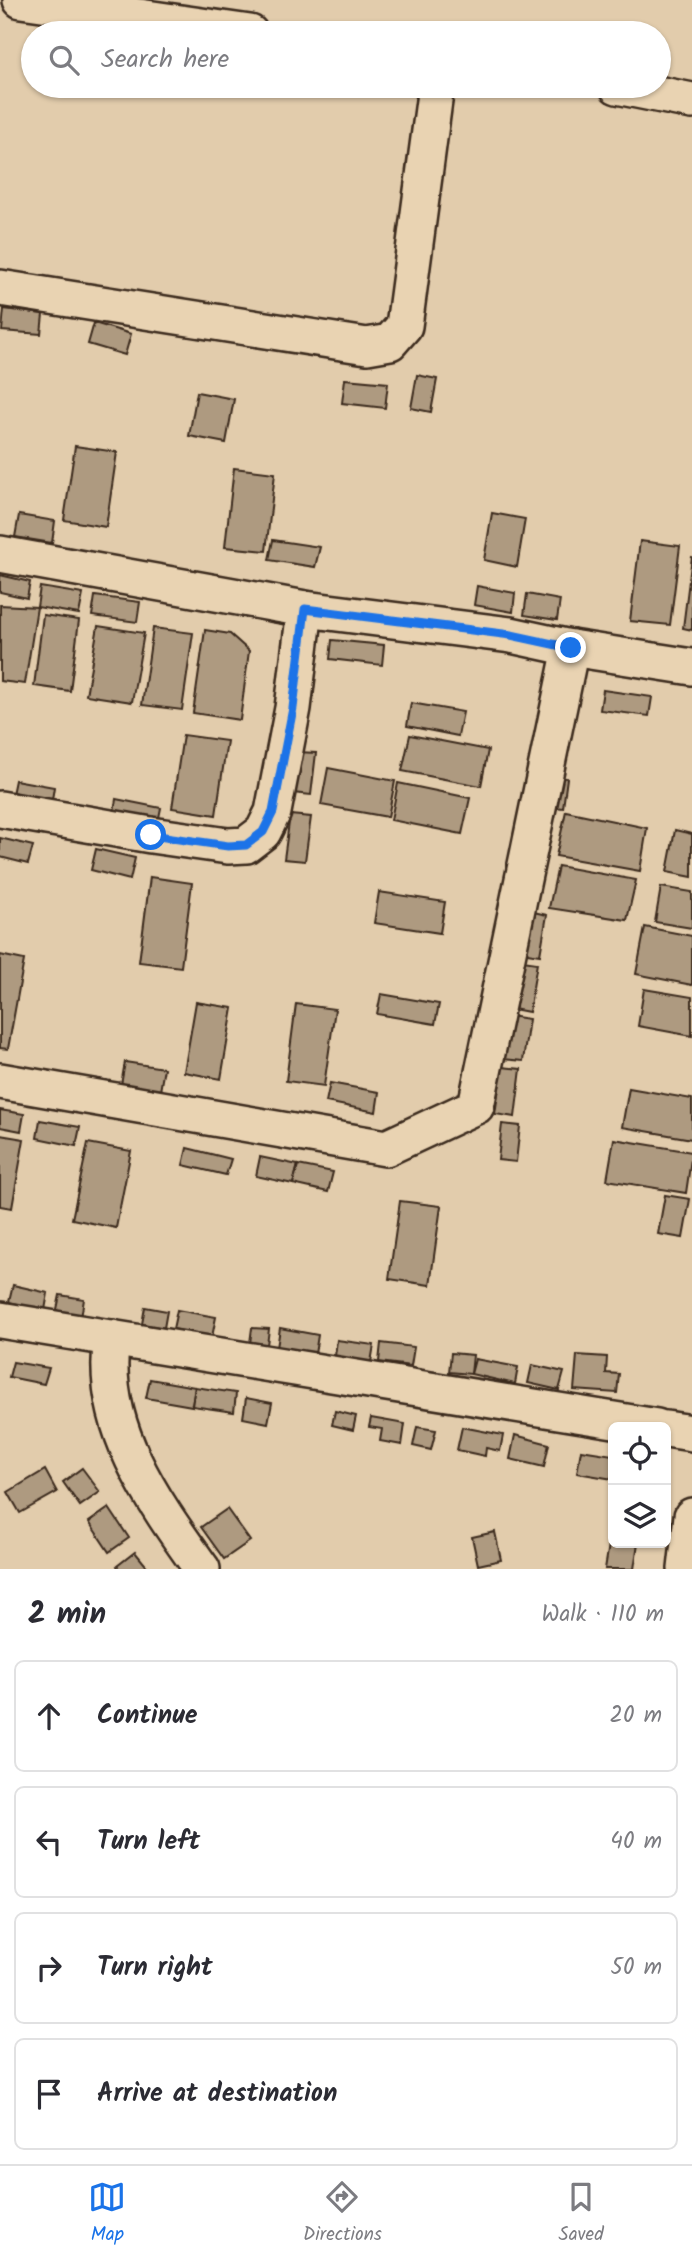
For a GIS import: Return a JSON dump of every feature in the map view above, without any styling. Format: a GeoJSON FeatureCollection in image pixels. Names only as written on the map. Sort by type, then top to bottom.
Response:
{"type":"FeatureCollection","features":[{"type":"Feature","properties":{"kind":"street"},"geometry":{"type":"LineString","coordinates":[[21,0],[161,10],[204,21]]}},
{"type":"Feature","properties":{"kind":"street"},"geometry":{"type":"LineString","coordinates":[[671,97],[692,101]]}},
{"type":"Feature","properties":{"kind":"street"},"geometry":{"type":"LineString","coordinates":[[0,288],[366,346],[390,342],[404,326],[434,98]]}},
{"type":"Feature","properties":{"kind":"street"},"geometry":{"type":"LineString","coordinates":[[0,554],[305,609],[511,635],[571,648],[692,667]]}},
{"type":"Feature","properties":{"kind":"street"},"geometry":{"type":"LineString","coordinates":[[0,809],[151,835],[228,846],[246,845],[263,832],[273,812],[293,708],[305,609]]}},
{"type":"Feature","properties":{"kind":"street"},"geometry":{"type":"LineString","coordinates":[[0,1082],[386,1147],[476,1106],[571,648]]}},
{"type":"Feature","properties":{"kind":"street"},"geometry":{"type":"LineString","coordinates":[[0,1320],[626,1422]]}},
{"type":"Feature","properties":{"kind":"street"},"geometry":{"type":"LineString","coordinates":[[112,1338],[108,1362],[110,1390],[127,1448],[149,1490],[202,1569]]}},
{"type":"Feature","properties":{"kind":"street"},"geometry":{"type":"LineString","coordinates":[[671,1430],[692,1433]]}},
{"type":"Feature","properties":{"kind":"street"},"geometry":{"type":"LineString","coordinates":[[686,1569],[692,1516]]}},
{"type":"Feature","properties":{"kind":"building"},"geometry":{"type":"Polygon","coordinates":[[[4,309],[43,314],[41,334],[2,331],[4,309]]]}},
{"type":"Feature","properties":{"kind":"building"},"geometry":{"type":"Polygon","coordinates":[[[94,323],[131,334],[125,355],[88,344],[94,323]]]}},
{"type":"Feature","properties":{"kind":"building"},"geometry":{"type":"Polygon","coordinates":[[[417,375],[437,379],[431,412],[411,408],[417,375]]]}},
{"type":"Feature","properties":{"kind":"building"},"geometry":{"type":"Polygon","coordinates":[[[345,379],[388,383],[385,408],[342,403],[345,379]]]}},
{"type":"Feature","properties":{"kind":"building"},"geometry":{"type":"Polygon","coordinates":[[[197,392],[234,399],[226,443],[189,436],[197,392]]]}},
{"type":"Feature","properties":{"kind":"building"},"geometry":{"type":"Polygon","coordinates":[[[75,446],[117,452],[106,527],[64,520],[75,446]]]}},
{"type":"Feature","properties":{"kind":"building"},"geometry":{"type":"Polygon","coordinates":[[[234,468],[275,473],[266,551],[225,547],[234,468]]]}},
{"type":"Feature","properties":{"kind":"building"},"geometry":{"type":"Polygon","coordinates":[[[492,513],[525,519],[517,567],[484,560],[492,513]]]}},
{"type":"Feature","properties":{"kind":"building"},"geometry":{"type":"Polygon","coordinates":[[[19,515],[55,521],[52,543],[15,537],[19,515]]]}},
{"type":"Feature","properties":{"kind":"building"},"geometry":{"type":"Polygon","coordinates":[[[273,540],[320,547],[315,567],[269,560],[273,540]]]}},
{"type":"Feature","properties":{"kind":"building"},"geometry":{"type":"Polygon","coordinates":[[[640,541],[680,546],[670,625],[630,621],[640,541]]]}},
{"type":"Feature","properties":{"kind":"building"},"geometry":{"type":"Polygon","coordinates":[[[692,556],[692,630],[683,628],[692,556]]]}},
{"type":"Feature","properties":{"kind":"building"},"geometry":{"type":"Polygon","coordinates":[[[0,575],[30,582],[27,598],[0,592],[0,575]]]}},
{"type":"Feature","properties":{"kind":"building"},"geometry":{"type":"Polygon","coordinates":[[[477,586],[515,593],[513,612],[474,605],[477,586]]]}},
{"type":"Feature","properties":{"kind":"building"},"geometry":{"type":"Polygon","coordinates":[[[40,587],[83,594],[79,614],[37,607],[40,587]]]}},
{"type":"Feature","properties":{"kind":"building"},"geometry":{"type":"Polygon","coordinates":[[[527,594],[560,600],[557,620],[524,615],[527,594]]]}},
{"type":"Feature","properties":{"kind":"building"},"geometry":{"type":"Polygon","coordinates":[[[95,596],[140,602],[137,622],[92,616],[95,596]]]}},
{"type":"Feature","properties":{"kind":"building"},"geometry":{"type":"Polygon","coordinates":[[[0,605],[37,607],[25,684],[0,681],[0,605]]]}},
{"type":"Feature","properties":{"kind":"building"},"geometry":{"type":"Polygon","coordinates":[[[43,615],[79,620],[70,691],[34,686],[43,615]]]}},
{"type":"Feature","properties":{"kind":"building"},"geometry":{"type":"Polygon","coordinates":[[[98,626],[144,633],[132,702],[86,695],[98,626]]]}},
{"type":"Feature","properties":{"kind":"building"},"geometry":{"type":"Polygon","coordinates":[[[153,628],[193,633],[182,710],[142,705],[153,628]]]}},
{"type":"Feature","properties":{"kind":"building"},"geometry":{"type":"Polygon","coordinates":[[[205,630],[230,634],[249,651],[240,720],[193,713],[205,630]]]}},
{"type":"Feature","properties":{"kind":"building"},"geometry":{"type":"Polygon","coordinates":[[[332,640],[384,645],[382,665],[330,659],[332,640]]]}},
{"type":"Feature","properties":{"kind":"building"},"geometry":{"type":"Polygon","coordinates":[[[603,690],[652,697],[649,716],[600,710],[603,690]]]}},
{"type":"Feature","properties":{"kind":"building"},"geometry":{"type":"Polygon","coordinates":[[[411,703],[463,712],[458,736],[407,726],[411,703]]]}},
{"type":"Feature","properties":{"kind":"building"},"geometry":{"type":"Polygon","coordinates":[[[183,735],[227,741],[216,815],[172,808],[183,735]]]}},
{"type":"Feature","properties":{"kind":"building"},"geometry":{"type":"Polygon","coordinates":[[[410,735],[488,750],[481,786],[402,771],[410,735]]]}},
{"type":"Feature","properties":{"kind":"building"},"geometry":{"type":"Polygon","coordinates":[[[298,752],[316,753],[311,795],[293,793],[298,752]]]}},
{"type":"Feature","properties":{"kind":"building"},"geometry":{"type":"Polygon","coordinates":[[[328,768],[395,781],[388,817],[321,805],[328,768]]]}},
{"type":"Feature","properties":{"kind":"building"},"geometry":{"type":"Polygon","coordinates":[[[550,776],[567,778],[563,808],[545,806],[550,776]]]}},
{"type":"Feature","properties":{"kind":"building"},"geometry":{"type":"Polygon","coordinates":[[[15,780],[54,787],[51,806],[11,799],[15,780]]]}},
{"type":"Feature","properties":{"kind":"building"},"geometry":{"type":"Polygon","coordinates":[[[398,783],[470,798],[462,834],[391,820],[398,783]]]}},
{"type":"Feature","properties":{"kind":"building"},"geometry":{"type":"Polygon","coordinates":[[[116,799],[161,808],[157,827],[113,819],[116,799]]]}},
{"type":"Feature","properties":{"kind":"building"},"geometry":{"type":"Polygon","coordinates":[[[566,811],[647,828],[640,871],[556,856],[566,811]]]}},
{"type":"Feature","properties":{"kind":"building"},"geometry":{"type":"Polygon","coordinates":[[[290,815],[311,817],[305,861],[284,859],[290,815]]]}},
{"type":"Feature","properties":{"kind":"building"},"geometry":{"type":"Polygon","coordinates":[[[675,830],[692,834],[692,877],[667,872],[675,830]]]}},
{"type":"Feature","properties":{"kind":"building"},"geometry":{"type":"Polygon","coordinates":[[[0,838],[33,846],[28,864],[0,857],[0,838]]]}},
{"type":"Feature","properties":{"kind":"building"},"geometry":{"type":"Polygon","coordinates":[[[96,849],[135,858],[130,880],[91,870],[96,849]]]}},
{"type":"Feature","properties":{"kind":"building"},"geometry":{"type":"Polygon","coordinates":[[[558,866],[636,880],[627,920],[549,908],[558,866]]]}},
{"type":"Feature","properties":{"kind":"building"},"geometry":{"type":"Polygon","coordinates":[[[150,877],[192,883],[181,967],[139,962],[150,877]]]}},
{"type":"Feature","properties":{"kind":"building"},"geometry":{"type":"Polygon","coordinates":[[[661,887],[692,892],[692,928],[655,922],[661,887]]]}},
{"type":"Feature","properties":{"kind":"building"},"geometry":{"type":"Polygon","coordinates":[[[379,892],[445,902],[440,933],[374,923],[379,892]]]}},
{"type":"Feature","properties":{"kind":"building"},"geometry":{"type":"Polygon","coordinates":[[[529,911],[547,915],[540,955],[521,952],[529,911]]]}},
{"type":"Feature","properties":{"kind":"building"},"geometry":{"type":"Polygon","coordinates":[[[645,927],[692,936],[692,985],[636,974],[645,927]]]}},
{"type":"Feature","properties":{"kind":"building"},"geometry":{"type":"Polygon","coordinates":[[[0,955],[24,960],[8,1049],[0,1048],[0,955]]]}},
{"type":"Feature","properties":{"kind":"building"},"geometry":{"type":"Polygon","coordinates":[[[516,960],[537,963],[529,1012],[508,1008],[516,960]]]}},
{"type":"Feature","properties":{"kind":"building"},"geometry":{"type":"Polygon","coordinates":[[[644,989],[692,997],[692,1036],[638,1026],[644,989]]]}},
{"type":"Feature","properties":{"kind":"building"},"geometry":{"type":"Polygon","coordinates":[[[381,994],[439,1004],[435,1024],[377,1014],[381,994]]]}},
{"type":"Feature","properties":{"kind":"building"},"geometry":{"type":"Polygon","coordinates":[[[196,1002],[233,1008],[221,1079],[184,1072],[196,1002]]]}},
{"type":"Feature","properties":{"kind":"building"},"geometry":{"type":"Polygon","coordinates":[[[296,1004],[335,1009],[324,1086],[286,1081],[296,1004]]]}},
{"type":"Feature","properties":{"kind":"building"},"geometry":{"type":"Polygon","coordinates":[[[509,1016],[529,1019],[523,1061],[503,1059],[509,1016]]]}},
{"type":"Feature","properties":{"kind":"building"},"geometry":{"type":"Polygon","coordinates":[[[125,1062],[164,1068],[160,1091],[121,1085],[125,1062]]]}},
{"type":"Feature","properties":{"kind":"building"},"geometry":{"type":"Polygon","coordinates":[[[502,1067],[521,1069],[515,1117],[495,1114],[502,1067]]]}},
{"type":"Feature","properties":{"kind":"building"},"geometry":{"type":"Polygon","coordinates":[[[330,1083],[379,1092],[376,1112],[326,1102],[330,1083]]]}},
{"type":"Feature","properties":{"kind":"building"},"geometry":{"type":"Polygon","coordinates":[[[629,1088],[692,1099],[692,1139],[622,1127],[629,1088]]]}},
{"type":"Feature","properties":{"kind":"building"},"geometry":{"type":"Polygon","coordinates":[[[0,1110],[24,1114],[21,1131],[0,1127],[0,1110]]]}},
{"type":"Feature","properties":{"kind":"building"},"geometry":{"type":"Polygon","coordinates":[[[40,1120],[80,1127],[76,1146],[37,1138],[40,1120]]]}},
{"type":"Feature","properties":{"kind":"building"},"geometry":{"type":"Polygon","coordinates":[[[502,1124],[520,1126],[516,1162],[498,1160],[502,1124]]]}},
{"type":"Feature","properties":{"kind":"building"},"geometry":{"type":"Polygon","coordinates":[[[0,1135],[24,1139],[12,1208],[0,1206],[0,1135]]]}},
{"type":"Feature","properties":{"kind":"building"},"geometry":{"type":"Polygon","coordinates":[[[614,1139],[692,1152],[686,1193],[607,1180],[614,1139]]]}},
{"type":"Feature","properties":{"kind":"building"},"geometry":{"type":"Polygon","coordinates":[[[88,1143],[131,1151],[116,1228],[72,1219],[88,1143]]]}},
{"type":"Feature","properties":{"kind":"building"},"geometry":{"type":"Polygon","coordinates":[[[187,1148],[231,1159],[226,1175],[183,1165],[187,1148]]]}},
{"type":"Feature","properties":{"kind":"building"},"geometry":{"type":"Polygon","coordinates":[[[260,1157],[298,1165],[293,1184],[256,1176],[260,1157]]]}},
{"type":"Feature","properties":{"kind":"building"},"geometry":{"type":"Polygon","coordinates":[[[298,1165],[333,1172],[328,1192],[293,1184],[298,1165]]]}},
{"type":"Feature","properties":{"kind":"building"},"geometry":{"type":"Polygon","coordinates":[[[665,1195],[690,1199],[683,1238],[658,1234],[665,1195]]]}},
{"type":"Feature","properties":{"kind":"building"},"geometry":{"type":"Polygon","coordinates":[[[400,1201],[441,1206],[430,1285],[389,1279],[400,1201]]]}},
{"type":"Feature","properties":{"kind":"building"},"geometry":{"type":"Polygon","coordinates":[[[13,1285],[48,1293],[45,1310],[9,1302],[13,1285]]]}},
{"type":"Feature","properties":{"kind":"building"},"geometry":{"type":"Polygon","coordinates":[[[60,1295],[84,1299],[81,1318],[56,1314],[60,1295]]]}},
{"type":"Feature","properties":{"kind":"building"},"geometry":{"type":"Polygon","coordinates":[[[145,1307],[167,1311],[164,1328],[142,1324],[145,1307]]]}},
{"type":"Feature","properties":{"kind":"building"},"geometry":{"type":"Polygon","coordinates":[[[177,1310],[216,1317],[212,1337],[173,1329],[177,1310]]]}},
{"type":"Feature","properties":{"kind":"building"},"geometry":{"type":"Polygon","coordinates":[[[252,1328],[269,1329],[267,1345],[250,1343],[252,1328]]]}},
{"type":"Feature","properties":{"kind":"building"},"geometry":{"type":"Polygon","coordinates":[[[280,1328],[318,1335],[315,1354],[277,1348],[280,1328]]]}},
{"type":"Feature","properties":{"kind":"building"},"geometry":{"type":"Polygon","coordinates":[[[337,1340],[374,1345],[371,1362],[335,1356],[337,1340]]]}},
{"type":"Feature","properties":{"kind":"building"},"geometry":{"type":"Polygon","coordinates":[[[381,1343],[414,1347],[411,1366],[379,1362],[381,1343]]]}},
{"type":"Feature","properties":{"kind":"building"},"geometry":{"type":"Polygon","coordinates":[[[451,1353],[473,1355],[471,1374],[449,1372],[451,1353]]]}},
{"type":"Feature","properties":{"kind":"building"},"geometry":{"type":"Polygon","coordinates":[[[577,1355],[607,1357],[606,1373],[619,1374],[617,1393],[574,1390],[577,1355]]]}},
{"type":"Feature","properties":{"kind":"building"},"geometry":{"type":"Polygon","coordinates":[[[475,1359],[518,1367],[515,1384],[471,1374],[475,1359]]]}},
{"type":"Feature","properties":{"kind":"building"},"geometry":{"type":"Polygon","coordinates":[[[13,1362],[49,1368],[44,1384],[9,1377],[13,1362]]]}},
{"type":"Feature","properties":{"kind":"building"},"geometry":{"type":"Polygon","coordinates":[[[532,1365],[564,1372],[559,1390],[528,1383],[532,1365]]]}},
{"type":"Feature","properties":{"kind":"building"},"geometry":{"type":"Polygon","coordinates":[[[150,1379],[195,1387],[192,1406],[146,1398],[150,1379]]]}},
{"type":"Feature","properties":{"kind":"building"},"geometry":{"type":"Polygon","coordinates":[[[195,1387],[236,1393],[234,1412],[192,1406],[195,1387]]]}},
{"type":"Feature","properties":{"kind":"building"},"geometry":{"type":"Polygon","coordinates":[[[246,1398],[272,1403],[268,1423],[243,1418],[246,1398]]]}},
{"type":"Feature","properties":{"kind":"building"},"geometry":{"type":"Polygon","coordinates":[[[335,1411],[356,1416],[353,1430],[332,1425],[335,1411]]]}},
{"type":"Feature","properties":{"kind":"building"},"geometry":{"type":"Polygon","coordinates":[[[371,1418],[405,1424],[402,1445],[380,1441],[382,1429],[369,1427],[371,1418]]]}},
{"type":"Feature","properties":{"kind":"building"},"geometry":{"type":"Polygon","coordinates":[[[417,1427],[436,1430],[431,1450],[413,1446],[417,1427]]]}},
{"type":"Feature","properties":{"kind":"building"},"geometry":{"type":"Polygon","coordinates":[[[462,1427],[503,1435],[500,1451],[486,1448],[485,1456],[457,1450],[462,1427]]]}},
{"type":"Feature","properties":{"kind":"building"},"geometry":{"type":"Polygon","coordinates":[[[515,1435],[549,1444],[544,1467],[510,1459],[515,1435]]]}},
{"type":"Feature","properties":{"kind":"building"},"geometry":{"type":"Polygon","coordinates":[[[581,1450],[608,1454],[608,1478],[577,1473],[581,1450]]]}},
{"type":"Feature","properties":{"kind":"building"},"geometry":{"type":"Polygon","coordinates":[[[82,1468],[100,1492],[80,1506],[63,1482],[82,1468]]]}},
{"type":"Feature","properties":{"kind":"building"},"geometry":{"type":"Polygon","coordinates":[[[45,1470],[57,1492],[20,1513],[8,1492],[45,1470]]]}},
{"type":"Feature","properties":{"kind":"building"},"geometry":{"type":"Polygon","coordinates":[[[109,1508],[129,1538],[109,1552],[89,1522],[109,1508]]]}},
{"type":"Feature","properties":{"kind":"building"},"geometry":{"type":"Polygon","coordinates":[[[227,1509],[250,1541],[224,1559],[201,1527],[227,1509]]]}},
{"type":"Feature","properties":{"kind":"building"},"geometry":{"type":"Polygon","coordinates":[[[495,1532],[501,1560],[478,1565],[472,1537],[495,1532]]]}},
{"type":"Feature","properties":{"kind":"building"},"geometry":{"type":"Polygon","coordinates":[[[608,1548],[637,1548],[634,1569],[605,1569],[608,1548]]]}},
{"type":"Feature","properties":{"kind":"building"},"geometry":{"type":"Polygon","coordinates":[[[135,1552],[149,1569],[119,1569],[117,1566],[135,1552]]]}},
{"type":"Feature","properties":{"kind":"route"},"geometry":{"type":"LineString","coordinates":[[151,835],[228,846],[246,845],[263,832],[273,812],[293,708],[305,609],[511,635],[571,648]]}}]}
